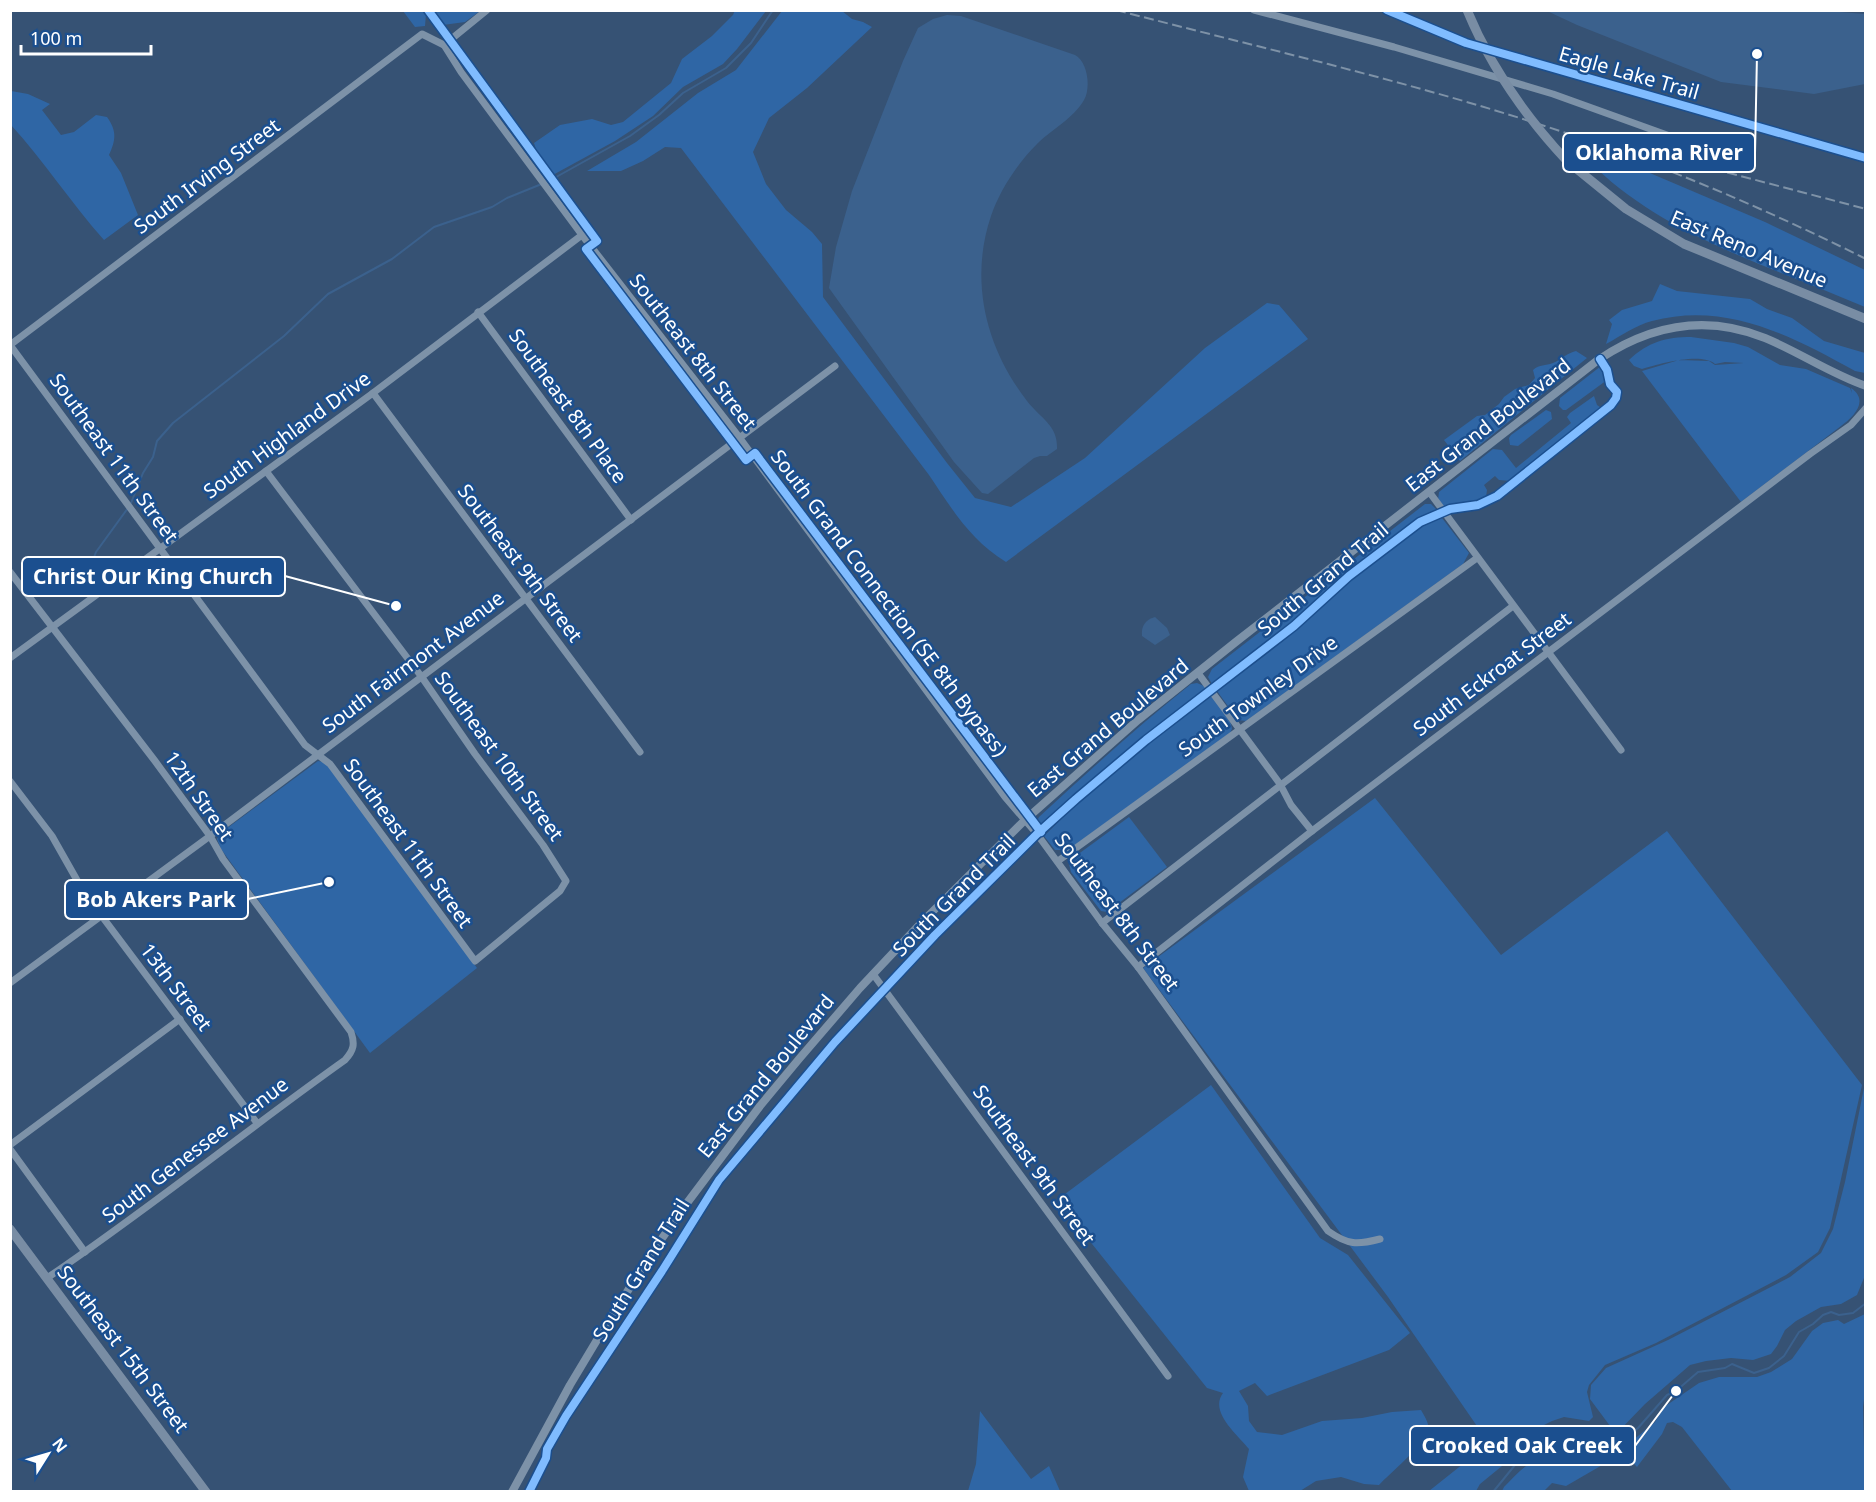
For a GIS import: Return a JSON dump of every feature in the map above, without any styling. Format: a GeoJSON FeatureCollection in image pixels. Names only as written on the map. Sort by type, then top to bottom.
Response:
{"type":"FeatureCollection","features":[{"type":"Feature","properties":{"kind":"main road","name":"East Reno Avenue"},"geometry":{"type":"LineString","coordinates":[[1467,10],[1490,58],[1510,92],[1538,129],[1568,161],[1626,210],[1684,244],[1866,319]]}},
{"type":"Feature","properties":{"kind":"main road","name":"Southeast 15th Street"},"geometry":{"type":"LineString","coordinates":[[10,1229],[206,1491]]}},
{"type":"Feature","properties":{"kind":"street"},"geometry":{"type":"LineString","coordinates":[[444,45],[487,10]]}},
{"type":"Feature","properties":{"kind":"street"},"geometry":{"type":"LineString","coordinates":[[1254,10],[1394,47],[1553,94],[1692,144]]}},
{"type":"Feature","properties":{"kind":"street","name":"South Irving Street"},"geometry":{"type":"LineString","coordinates":[[10,345],[422,34],[444,45]]}},
{"type":"Feature","properties":{"kind":"street","name":"Southeast 8th Street"},"geometry":{"type":"LineString","coordinates":[[444,45],[461,72],[547,188],[739,437],[997,788],[1058,861],[1102,923],[1138,966],[1328,1231],[1344,1242],[1362,1244],[1380,1239]]}},
{"type":"Feature","properties":{"kind":"street","name":"South Highland Drive"},"geometry":{"type":"LineString","coordinates":[[10,658],[373,393],[582,235]]}},
{"type":"Feature","properties":{"kind":"street","name":"Southeast 8th Place"},"geometry":{"type":"LineString","coordinates":[[478,312],[631,520]]}},
{"type":"Feature","properties":{"kind":"street","name":"East Grand Boulevard"},"geometry":{"type":"LineString","coordinates":[[512,1491],[570,1385],[651,1254],[760,1106],[873,974],[923,921],[1025,820],[1119,737],[1246,634],[1600,359],[1629,341],[1661,330],[1697,325],[1745,331],[1866,386]]}},
{"type":"Feature","properties":{"kind":"street","name":"Southeast 11th Street"},"geometry":{"type":"LineString","coordinates":[[10,345],[305,745],[330,764],[475,961]]}},
{"type":"Feature","properties":{"kind":"street","name":"South Fairmont Avenue"},"geometry":{"type":"LineString","coordinates":[[10,983],[210,836],[835,366]]}},
{"type":"Feature","properties":{"kind":"street","name":"Southeast 9th Street"},"geometry":{"type":"LineString","coordinates":[[373,393],[640,753]]}},
{"type":"Feature","properties":{"kind":"street","name":"South Eckroat Street"},"geometry":{"type":"LineString","coordinates":[[1138,966],[1312,831],[1801,460],[1851,425],[1866,408]]}},
{"type":"Feature","properties":{"kind":"street","name":"Southeast 10th Street"},"geometry":{"type":"LineString","coordinates":[[266,471],[421,676],[475,754],[543,845],[566,881],[560,891],[475,961]]}},
{"type":"Feature","properties":{"kind":"street"},"geometry":{"type":"LineString","coordinates":[[1430,493],[1621,750]]}},
{"type":"Feature","properties":{"kind":"street","name":"South Townley Drive"},"geometry":{"type":"LineString","coordinates":[[1058,861],[1477,558]]}},
{"type":"Feature","properties":{"kind":"street","name":"12th Street"},"geometry":{"type":"LineString","coordinates":[[10,572],[210,836],[223,859],[351,1032],[355,1043]]}},
{"type":"Feature","properties":{"kind":"street"},"geometry":{"type":"LineString","coordinates":[[1102,923],[1513,606]]}},
{"type":"Feature","properties":{"kind":"street"},"geometry":{"type":"LineString","coordinates":[[1198,673],[1312,831]]}},
{"type":"Feature","properties":{"kind":"street","name":"13th Street"},"geometry":{"type":"LineString","coordinates":[[10,781],[52,836],[82,889],[258,1123]]}},
{"type":"Feature","properties":{"kind":"street","name":"Southeast 9th Street"},"geometry":{"type":"LineString","coordinates":[[873,974],[1168,1376]]}},
{"type":"Feature","properties":{"kind":"street"},"geometry":{"type":"LineString","coordinates":[[85,1252],[10,1147],[180,1019]]}},
{"type":"Feature","properties":{"kind":"street","name":"South Genessee Avenue"},"geometry":{"type":"LineString","coordinates":[[47,1278],[345,1060],[352,1052],[355,1043]]}},
{"type":"Feature","properties":{"kind":"shaded area"},"geometry":{"type":"Polygon","coordinates":[[[735,10],[766,11],[723,64],[683,87],[653,116],[615,141],[551,176],[540,162],[534,143],[560,125],[592,119],[611,125],[623,122],[671,83],[682,59],[712,36],[733,15],[735,10]]]}},
{"type":"Feature","properties":{"kind":"shaded area"},"geometry":{"type":"Polygon","coordinates":[[[403,11],[423,11],[426,14],[425,26],[415,27],[403,11]]]}},
{"type":"Feature","properties":{"kind":"shaded area"},"geometry":{"type":"Polygon","coordinates":[[[431,11],[480,11],[465,22],[443,25],[431,11]]]}},
{"type":"Feature","properties":{"kind":"shaded area"},"geometry":{"type":"Polygon","coordinates":[[[782,11],[842,11],[852,19],[872,27],[807,88],[769,118],[753,152],[766,184],[786,210],[812,232],[822,244],[823,297],[975,498],[1011,507],[1085,458],[1205,348],[1267,303],[1279,305],[1308,339],[1006,562],[982,544],[963,523],[681,148],[665,147],[621,171],[587,171],[636,142],[698,93],[736,70],[782,11]]]}},
{"type":"Feature","properties":{"kind":"shaded area"},"geometry":{"type":"Polygon","coordinates":[[[1547,11],[1827,11],[1865,14],[1865,84],[1814,94],[1721,82],[1547,11]]]}},
{"type":"Feature","properties":{"kind":"shaded area"},"geometry":{"type":"Polygon","coordinates":[[[947,15],[961,16],[1075,55],[1083,63],[1088,82],[1086,95],[1079,107],[1037,144],[1010,178],[995,206],[985,240],[982,289],[985,313],[992,336],[1013,380],[1027,401],[1052,428],[1057,441],[1057,449],[1047,456],[1034,458],[988,494],[982,493],[954,462],[829,288],[836,247],[852,191],[903,61],[918,28],[933,19],[947,15]]]}},
{"type":"Feature","properties":{"kind":"shaded area"},"geometry":{"type":"Polygon","coordinates":[[[11,91],[28,94],[50,104],[42,110],[61,135],[74,132],[96,115],[107,117],[113,127],[114,136],[109,155],[121,173],[138,215],[104,240],[11,125],[11,91]]]}},
{"type":"Feature","properties":{"kind":"shaded area"},"geometry":{"type":"Polygon","coordinates":[[[1577,142],[1765,222],[1865,270],[1865,307],[1759,264],[1689,232],[1625,192],[1587,160],[1577,142]]]}},
{"type":"Feature","properties":{"kind":"shaded area"},"geometry":{"type":"Polygon","coordinates":[[[1660,284],[1677,291],[1750,299],[1767,309],[1792,318],[1824,341],[1865,353],[1865,373],[1855,371],[1807,346],[1758,325],[1706,315],[1679,316],[1652,321],[1606,344],[1612,324],[1609,320],[1622,310],[1652,301],[1660,284]]]}},
{"type":"Feature","properties":{"kind":"shaded area"},"geometry":{"type":"Polygon","coordinates":[[[1691,337],[1734,343],[1748,347],[1780,365],[1806,369],[1850,388],[1852,393],[1851,388],[1857,393],[1859,403],[1858,409],[1846,422],[1741,502],[1642,371],[1677,361],[1642,369],[1634,366],[1629,360],[1643,349],[1658,342],[1691,337]],[[1700,359],[1680,360],[1709,361],[1700,359]],[[1709,361],[1715,365],[1744,363],[1725,362],[1715,364],[1709,361]]]}},
{"type":"Feature","properties":{"kind":"shaded area"},"geometry":{"type":"Polygon","coordinates":[[[1576,351],[1587,358],[1460,461],[1444,440],[1477,416],[1485,415],[1515,389],[1529,385],[1535,378],[1533,370],[1576,351]]]}},
{"type":"Feature","properties":{"kind":"shaded area"},"geometry":{"type":"Polygon","coordinates":[[[1601,366],[1606,373],[1607,380],[1563,410],[1559,406],[1560,398],[1601,366]]]}},
{"type":"Feature","properties":{"kind":"shaded area"},"geometry":{"type":"Polygon","coordinates":[[[1594,396],[1597,405],[1603,409],[1511,481],[1499,480],[1495,476],[1484,485],[1487,490],[1486,497],[1481,502],[1444,509],[1438,500],[1439,492],[1493,449],[1502,450],[1516,468],[1571,423],[1567,417],[1570,413],[1594,396]]]}},
{"type":"Feature","properties":{"kind":"shaded area"},"geometry":{"type":"Polygon","coordinates":[[[1546,410],[1551,412],[1552,419],[1518,446],[1510,445],[1511,435],[1546,410]]]}},
{"type":"Feature","properties":{"kind":"shaded area"},"geometry":{"type":"Polygon","coordinates":[[[1425,504],[1431,504],[1439,512],[1411,525],[1343,577],[1293,624],[1213,686],[1208,677],[1212,669],[1425,504]]]}},
{"type":"Feature","properties":{"kind":"shaded area"},"geometry":{"type":"Polygon","coordinates":[[[1442,518],[1469,553],[1463,564],[1246,721],[1238,720],[1217,691],[1287,637],[1384,551],[1423,526],[1442,518]]]}},
{"type":"Feature","properties":{"kind":"shaded area"},"geometry":{"type":"Polygon","coordinates":[[[1155,617],[1167,628],[1170,635],[1155,645],[1142,636],[1142,632],[1146,622],[1155,617]]]}},
{"type":"Feature","properties":{"kind":"shaded area"},"geometry":{"type":"Polygon","coordinates":[[[1197,683],[1208,691],[1122,758],[1041,832],[1035,825],[1039,817],[1152,716],[1191,684],[1197,683]]]}},
{"type":"Feature","properties":{"kind":"shaded area"},"geometry":{"type":"Polygon","coordinates":[[[1212,695],[1231,724],[1230,733],[1068,850],[1055,850],[1044,836],[1124,762],[1212,695]]]}},
{"type":"Feature","properties":{"kind":"shaded area"},"geometry":{"type":"Polygon","coordinates":[[[318,761],[330,767],[477,968],[370,1053],[221,849],[217,839],[222,832],[318,761]]]}},
{"type":"Feature","properties":{"kind":"shaded area"},"geometry":{"type":"Polygon","coordinates":[[[1375,798],[1501,955],[1667,831],[1862,1085],[1830,1228],[1818,1252],[1786,1275],[1656,1343],[1605,1365],[1589,1385],[1587,1392],[1593,1417],[1589,1421],[1564,1417],[1530,1432],[1516,1433],[1490,1445],[1388,1297],[1143,968],[1375,798]]]}},
{"type":"Feature","properties":{"kind":"shaded area"},"geometry":{"type":"Polygon","coordinates":[[[1129,817],[1167,867],[1107,912],[1101,911],[1071,872],[1069,864],[1073,858],[1129,817]]]}},
{"type":"Feature","properties":{"kind":"shaded area"},"geometry":{"type":"Polygon","coordinates":[[[1211,1085],[1320,1238],[1348,1255],[1410,1333],[1389,1350],[1267,1396],[1255,1383],[1239,1391],[1248,1406],[1249,1421],[1257,1432],[1282,1435],[1322,1421],[1421,1410],[1427,1421],[1428,1432],[1414,1451],[1379,1485],[1364,1484],[1341,1477],[1316,1481],[1300,1491],[1249,1491],[1243,1477],[1249,1449],[1222,1415],[1219,1408],[1223,1393],[1207,1388],[1057,1200],[1211,1085]]]}},
{"type":"Feature","properties":{"kind":"shaded area"},"geometry":{"type":"Polygon","coordinates":[[[1864,1088],[1866,1090],[1866,1273],[1857,1295],[1841,1304],[1821,1307],[1796,1321],[1785,1330],[1771,1354],[1753,1360],[1731,1358],[1690,1365],[1645,1404],[1616,1434],[1590,1399],[1591,1385],[1606,1368],[1668,1340],[1790,1277],[1821,1253],[1833,1229],[1864,1088]]]}},
{"type":"Feature","properties":{"kind":"shaded area"},"geometry":{"type":"Polygon","coordinates":[[[1865,1314],[1866,1383],[1863,1407],[1865,1491],[1732,1491],[1682,1427],[1673,1422],[1667,1423],[1662,1434],[1637,1467],[1621,1450],[1655,1422],[1664,1407],[1699,1383],[1719,1377],[1757,1377],[1771,1372],[1792,1359],[1812,1331],[1823,1323],[1838,1320],[1844,1324],[1865,1314]]]}},
{"type":"Feature","properties":{"kind":"shaded area"},"geometry":{"type":"Polygon","coordinates":[[[980,1411],[1031,1479],[1049,1466],[1060,1491],[968,1491],[976,1464],[980,1411]]]}},
{"type":"Feature","properties":{"kind":"shaded area"},"geometry":{"type":"Polygon","coordinates":[[[1515,1435],[1526,1441],[1502,1466],[1480,1484],[1476,1491],[1429,1491],[1468,1460],[1515,1435]]]}},
{"type":"Feature","properties":{"kind":"shaded area"},"geometry":{"type":"Polygon","coordinates":[[[1548,1456],[1584,1462],[1599,1457],[1604,1464],[1566,1486],[1552,1483],[1544,1491],[1502,1491],[1523,1468],[1548,1456]]]}},
{"type":"Feature","properties":{"kind":"waterway"},"geometry":{"type":"LineString","coordinates":[[131,503],[143,473],[153,457],[157,441],[173,423],[284,336],[328,294],[392,259],[434,227],[492,207],[507,198],[549,181],[630,136],[659,115],[683,93],[726,68],[751,43],[773,10]]}},
{"type":"Feature","properties":{"kind":"waterway"},"geometry":{"type":"LineString","coordinates":[[76,594],[85,582],[96,552],[128,508]]}},
{"type":"Feature","properties":{"kind":"waterway"},"geometry":{"type":"LineString","coordinates":[[1493,1492],[1515,1465],[1534,1449],[1542,1447],[1557,1453],[1580,1456],[1608,1447],[1626,1438],[1667,1395],[1676,1391],[1698,1372],[1725,1368],[1732,1364],[1754,1373],[1769,1368],[1784,1356],[1799,1332],[1823,1315],[1831,1312],[1839,1315],[1853,1313],[1866,1303]]}},
{"type":"Feature","properties":{"kind":"railway"},"geometry":{"type":"LineString","coordinates":[[1116,10],[1417,88],[1536,123],[1698,183],[1800,227],[1866,259]]}},
{"type":"Feature","properties":{"kind":"railway"},"geometry":{"type":"LineString","coordinates":[[1615,143],[1866,209]]}},
{"type":"Feature","properties":{"kind":"cycle path","name":"South Grand Connection (SE 8th Bypass)"},"geometry":{"type":"LineString","coordinates":[[428,10],[597,241],[586,249],[746,460],[755,453],[1041,832]]}},
{"type":"Feature","properties":{"kind":"cycle path","name":"Eagle Lake Trail"},"geometry":{"type":"LineString","coordinates":[[1387,10],[1466,43],[1866,158]]}},
{"type":"Feature","properties":{"kind":"cycle path","name":"South Grand Trail"},"geometry":{"type":"LineString","coordinates":[[529,1492],[546,1458],[547,1449],[566,1416],[719,1180],[835,1042],[935,935],[1037,834],[1076,799],[1146,740],[1294,626],[1349,576],[1420,522],[1450,509],[1478,505],[1497,496],[1611,405],[1617,392],[1610,384],[1607,370],[1600,359]]}},
{"type":"Feature","properties":{"kind":"place","name":"Oklahoma River"},"geometry":{"type":"Point","coordinates":[1757,54]}},
{"type":"Feature","properties":{"kind":"place","name":"Christ Our King Church"},"geometry":{"type":"Point","coordinates":[396,606]}},
{"type":"Feature","properties":{"kind":"place","name":"Bob Akers Park"},"geometry":{"type":"Point","coordinates":[329,882]}},
{"type":"Feature","properties":{"kind":"place","name":"Crooked Oak Creek"},"geometry":{"type":"Point","coordinates":[1676,1391]}}]}
